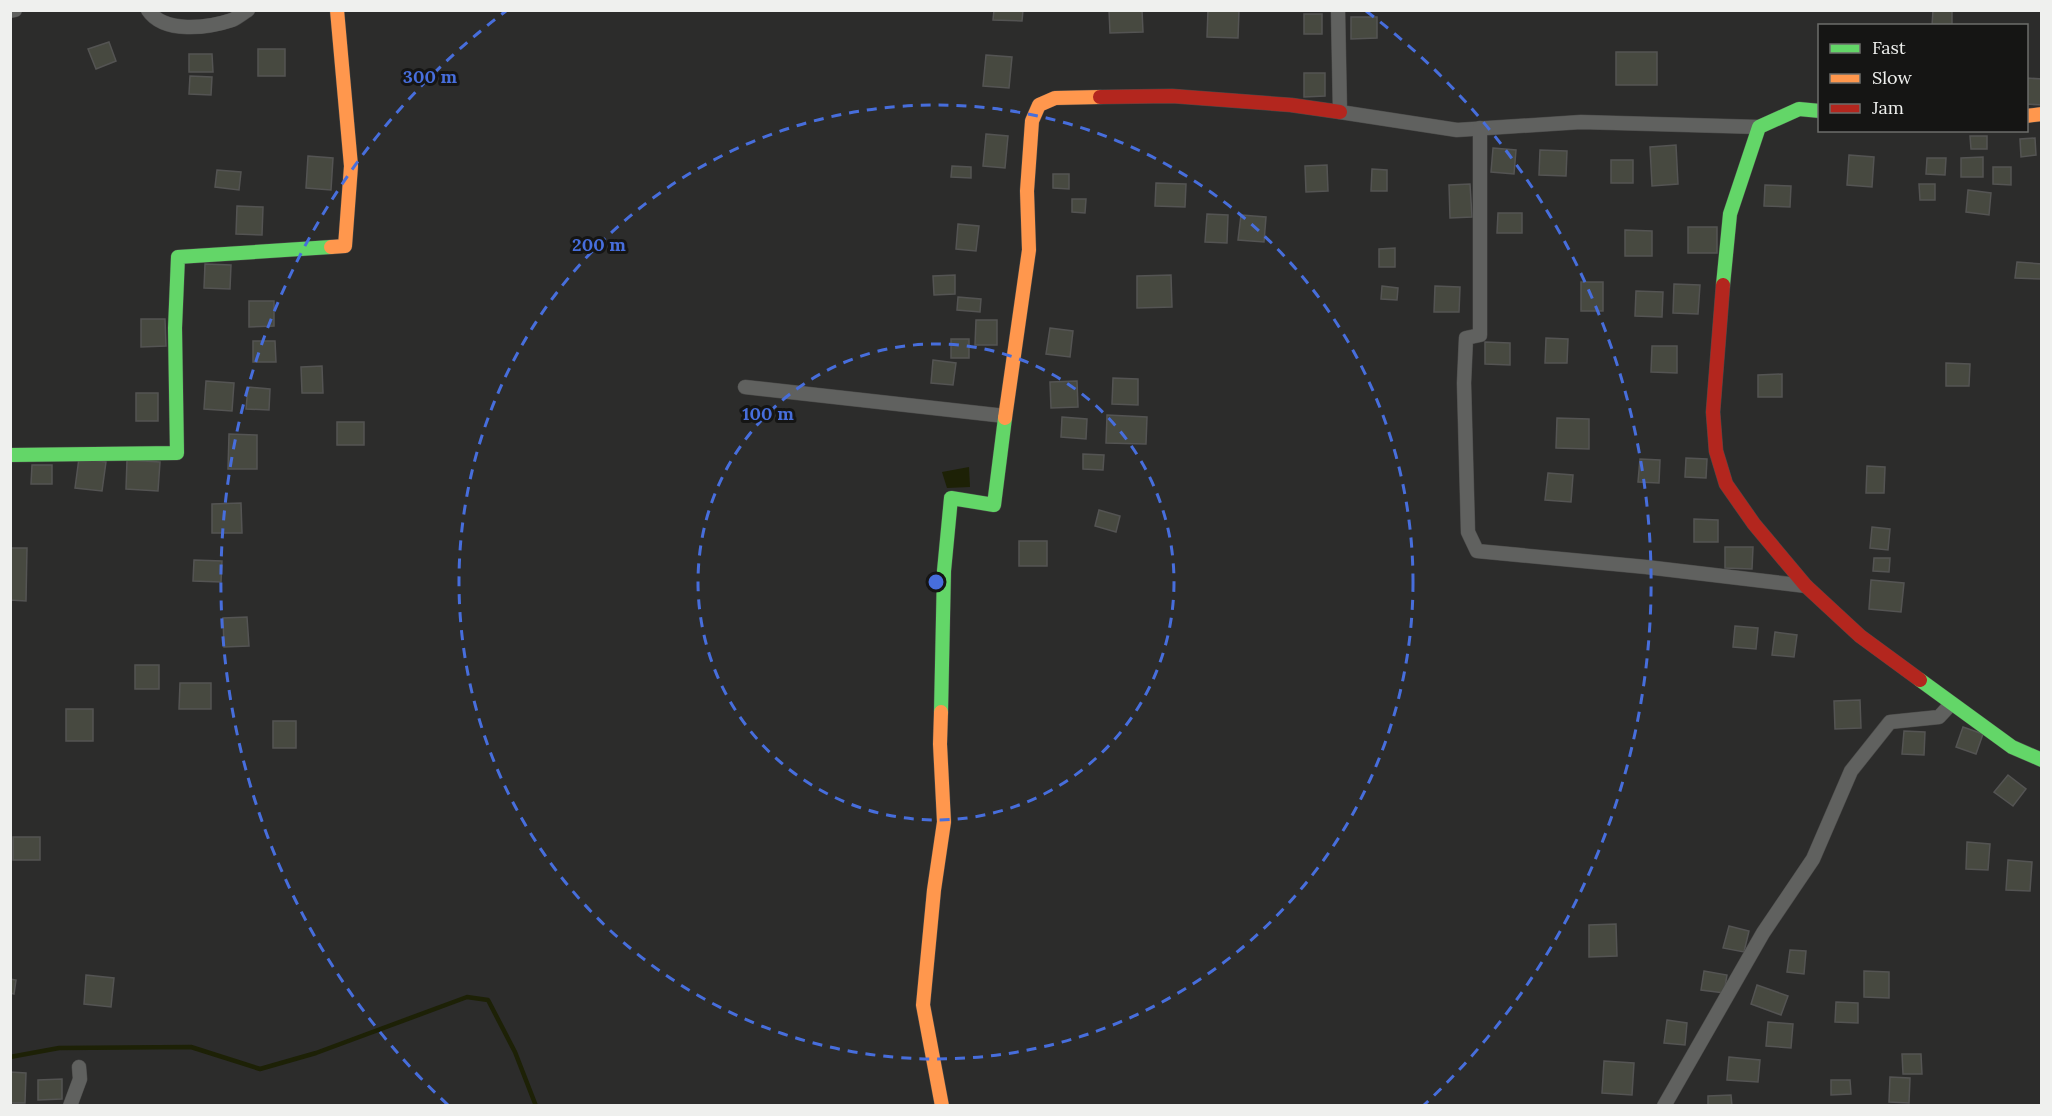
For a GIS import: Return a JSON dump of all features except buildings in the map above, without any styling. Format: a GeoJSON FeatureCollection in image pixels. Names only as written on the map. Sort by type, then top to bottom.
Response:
{"type":"FeatureCollection","features":[{"type":"Feature","properties":{"kind":"street"},"geometry":{"type":"LineString","coordinates":[[148,10],[154,19],[178,28],[232,20],[248,10]]}},
{"type":"Feature","properties":{"kind":"street"},"geometry":{"type":"LineString","coordinates":[[10,455],[177,453],[175,328],[178,257],[345,246],[351,166],[338,10]]}},
{"type":"Feature","properties":{"kind":"street"},"geometry":{"type":"LineString","coordinates":[[1338,10],[1340,112]]}},
{"type":"Feature","properties":{"kind":"street"},"geometry":{"type":"LineString","coordinates":[[942,1106],[923,1005],[934,890],[944,822],[940,744],[945,561],[951,498],[994,505],[1029,250],[1027,191],[1032,121],[1039,105],[1055,98],[1172,96],[1281,104],[1457,130],[1581,122],[1759,127],[1799,109],[1818,111]]}},
{"type":"Feature","properties":{"kind":"street"},"geometry":{"type":"LineString","coordinates":[[1759,127],[1730,214],[1713,412],[1716,451],[1726,484],[1754,524],[1806,586],[1860,636],[2012,747],[2042,760]]}},
{"type":"Feature","properties":{"kind":"street"},"geometry":{"type":"LineString","coordinates":[[1480,128],[1480,334],[1467,338],[1464,383],[1468,532],[1478,551],[1806,586]]}},
{"type":"Feature","properties":{"kind":"street"},"geometry":{"type":"LineString","coordinates":[[745,387],[1005,416]]}},
{"type":"Feature","properties":{"kind":"street"},"geometry":{"type":"LineString","coordinates":[[1664,1106],[1763,933],[1813,859],[1851,771],[1890,722],[1939,717],[1951,704]]}},
{"type":"Feature","properties":{"kind":"street"},"geometry":{"type":"LineString","coordinates":[[69,1106],[80,1079],[79,1067]]}},
{"type":"Feature","properties":{"kind":"shaded area"},"geometry":{"type":"Polygon","coordinates":[[[969,467],[970,487],[947,488],[942,472],[969,467]]]}},
{"type":"Feature","properties":{"kind":"waterway"},"geometry":{"type":"LineString","coordinates":[[10,1057],[59,1048],[191,1047],[260,1069],[316,1053],[467,997],[488,1000],[515,1052],[536,1106]]}},
{"type":"Feature","properties":{"kind":"traffic: fast"},"geometry":{"type":"LineString","coordinates":[[1723,285],[1730,214],[1759,127],[1799,109],[1818,111]]}},
{"type":"Feature","properties":{"kind":"traffic: fast"},"geometry":{"type":"LineString","coordinates":[[10,455],[177,453],[175,328],[178,257],[331,247]]}},
{"type":"Feature","properties":{"kind":"traffic: fast"},"geometry":{"type":"LineString","coordinates":[[941,712],[944,571],[951,498],[994,505],[1005,418]]}},
{"type":"Feature","properties":{"kind":"traffic: fast"},"geometry":{"type":"LineString","coordinates":[[1920,680],[2012,747],[2042,760]]}},
{"type":"Feature","properties":{"kind":"traffic: slow"},"geometry":{"type":"LineString","coordinates":[[331,247],[345,246],[351,166],[337,10]]}},
{"type":"Feature","properties":{"kind":"traffic: slow"},"geometry":{"type":"LineString","coordinates":[[1005,418],[1029,250],[1027,191],[1032,121],[1039,105],[1055,98],[1100,97]]}},
{"type":"Feature","properties":{"kind":"traffic: slow"},"geometry":{"type":"LineString","coordinates":[[2028,116],[2042,114]]}},
{"type":"Feature","properties":{"kind":"traffic: slow"},"geometry":{"type":"LineString","coordinates":[[941,712],[940,744],[944,822],[934,890],[923,1005],[942,1106]]}},
{"type":"Feature","properties":{"kind":"traffic: jam"},"geometry":{"type":"LineString","coordinates":[[1100,97],[1172,96],[1291,105],[1340,112]]}},
{"type":"Feature","properties":{"kind":"traffic: jam"},"geometry":{"type":"LineString","coordinates":[[1723,285],[1713,412],[1716,451],[1726,484],[1754,524],[1806,586],[1860,636],[1920,680]]}}]}
